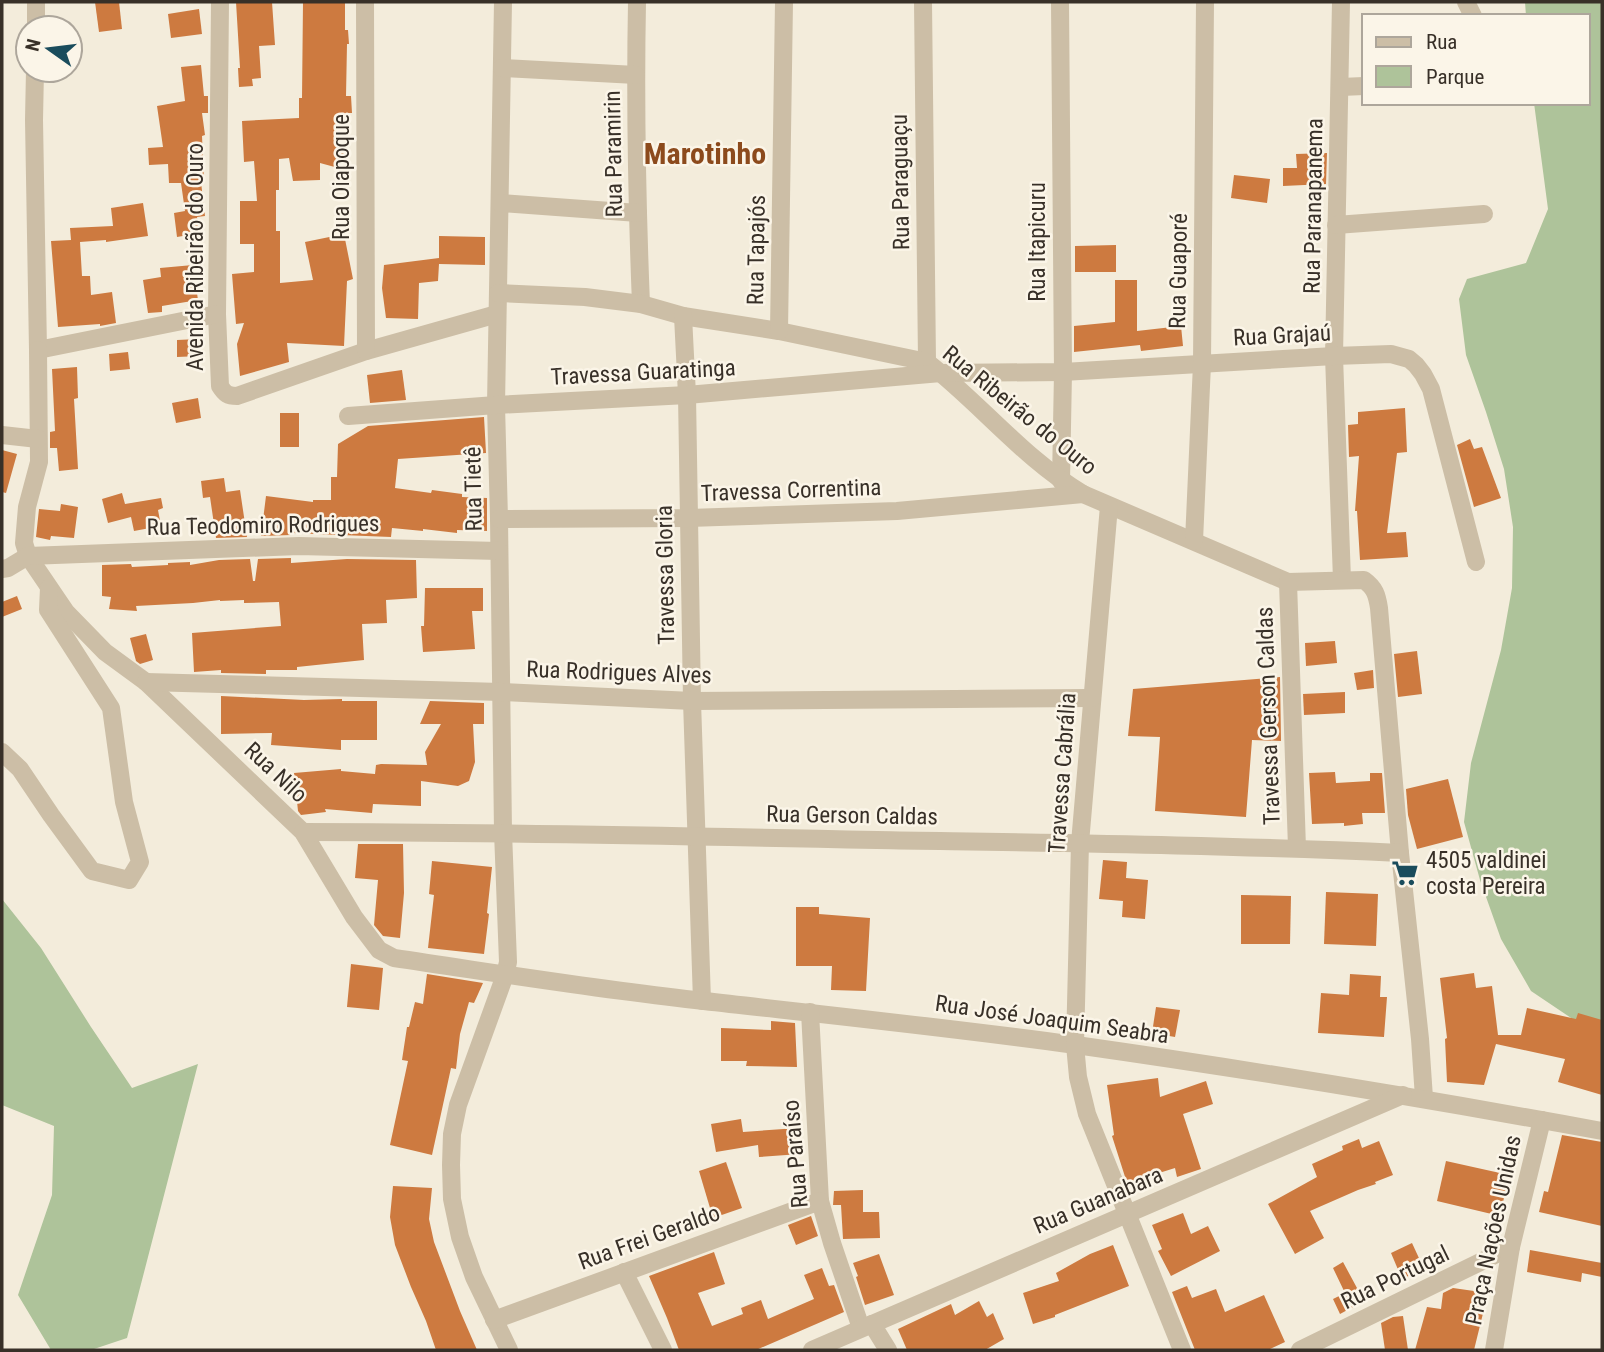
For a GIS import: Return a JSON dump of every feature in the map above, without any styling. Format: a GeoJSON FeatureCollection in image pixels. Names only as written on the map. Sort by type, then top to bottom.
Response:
{"type":"FeatureCollection","features":[{"type":"Feature","properties":{"kind":"street","name":"Avenida Ribeirão do Ouro"},"geometry":{"type":"LineString","coordinates":[[220,2],[217,314],[219,386],[228,396],[237,396],[366,351],[497,314]]}},
{"type":"Feature","properties":{"kind":"street","name":"Rua Oiapoque"},"geometry":{"type":"LineString","coordinates":[[365,2],[366,351]]}},
{"type":"Feature","properties":{"kind":"street","name":"Rua Tietê"},"geometry":{"type":"LineString","coordinates":[[503,2],[496,405],[503,832],[508,962],[458,1105],[452,1134],[451,1166],[452,1199],[460,1237],[474,1277],[509,1350]]}},
{"type":"Feature","properties":{"kind":"street","name":"Rua Paramirin"},"geometry":{"type":"LineString","coordinates":[[637,2],[641,304]]}},
{"type":"Feature","properties":{"kind":"street","name":"Rua Tapajós"},"geometry":{"type":"LineString","coordinates":[[779,331],[784,2]]}},
{"type":"Feature","properties":{"kind":"street","name":"Rua Paraguaçu"},"geometry":{"type":"LineString","coordinates":[[923,2],[934,368]]}},
{"type":"Feature","properties":{"kind":"street","name":"Rua Itapicuru"},"geometry":{"type":"LineString","coordinates":[[1060,2],[1063,372],[1061,481]]}},
{"type":"Feature","properties":{"kind":"street","name":"Rua Guaporé"},"geometry":{"type":"LineString","coordinates":[[1194,541],[1202,364],[1205,2]]}},
{"type":"Feature","properties":{"kind":"street","name":"Rua Paranapanema"},"geometry":{"type":"LineString","coordinates":[[1341,2],[1335,356],[1342,580]]}},
{"type":"Feature","properties":{"kind":"street"},"geometry":{"type":"LineString","coordinates":[[502,68],[636,75]]}},
{"type":"Feature","properties":{"kind":"street"},"geometry":{"type":"LineString","coordinates":[[2,569],[28,556],[24,543],[27,507],[39,462],[35,84]]}},
{"type":"Feature","properties":{"kind":"street"},"geometry":{"type":"LineString","coordinates":[[1341,88],[1362,86]]}},
{"type":"Feature","properties":{"kind":"street"},"geometry":{"type":"LineString","coordinates":[[500,203],[638,214]]}},
{"type":"Feature","properties":{"kind":"street"},"geometry":{"type":"LineString","coordinates":[[1336,225],[1484,214]]}},
{"type":"Feature","properties":{"kind":"street"},"geometry":{"type":"LineString","coordinates":[[498,293],[585,297],[641,304],[683,316]]}},
{"type":"Feature","properties":{"kind":"street"},"geometry":{"type":"LineString","coordinates":[[38,349],[217,314]]}},
{"type":"Feature","properties":{"kind":"street","name":"Rua Ribeirão do Ouro"},"geometry":{"type":"LineString","coordinates":[[683,316],[779,331],[934,368],[1014,442],[1061,481],[1083,494],[1288,582],[1364,580],[1373,587],[1379,608],[1401,853]]}},
{"type":"Feature","properties":{"kind":"street","name":"Travessa Gloria"},"geometry":{"type":"LineString","coordinates":[[683,316],[702,1001]]}},
{"type":"Feature","properties":{"kind":"street","name":"Rua Grajaú"},"geometry":{"type":"LineString","coordinates":[[934,368],[1063,372],[1335,356],[1391,354],[1409,359],[1423,374],[1431,389],[1476,562]]}},
{"type":"Feature","properties":{"kind":"street","name":"Travessa Guaratinga"},"geometry":{"type":"LineString","coordinates":[[348,416],[687,395],[934,368]]}},
{"type":"Feature","properties":{"kind":"street"},"geometry":{"type":"LineString","coordinates":[[2,435],[38,439]]}},
{"type":"Feature","properties":{"kind":"street","name":"Travessa Correntina"},"geometry":{"type":"LineString","coordinates":[[499,519],[689,519],[897,511],[1083,494]]}},
{"type":"Feature","properties":{"kind":"street","name":"Travessa Cabrália"},"geometry":{"type":"LineString","coordinates":[[1109,506],[1080,843],[1075,1045],[1077,1077],[1087,1114],[1182,1350]]}},
{"type":"Feature","properties":{"kind":"street","name":"Rua Teodomiro Rodrigues"},"geometry":{"type":"LineString","coordinates":[[28,556],[299,546],[499,551]]}},
{"type":"Feature","properties":{"kind":"street","name":"Rua Nilo"},"geometry":{"type":"LineString","coordinates":[[28,556],[66,612],[105,652],[146,682],[303,832],[354,917],[379,950],[394,958],[554,982]]}},
{"type":"Feature","properties":{"kind":"street","name":"Travessa Gerson Caldas"},"geometry":{"type":"LineString","coordinates":[[1288,582],[1297,848]]}},
{"type":"Feature","properties":{"kind":"street"},"geometry":{"type":"LineString","coordinates":[[2,752],[20,769],[92,871],[129,880],[140,862],[124,802],[111,708],[48,610],[49,588]]}},
{"type":"Feature","properties":{"kind":"street","name":"Rua Rodrigues Alves"},"geometry":{"type":"LineString","coordinates":[[146,682],[501,692],[692,701],[1091,698]]}},
{"type":"Feature","properties":{"kind":"street","name":"Rua Gerson Caldas"},"geometry":{"type":"LineString","coordinates":[[303,832],[503,832],[1080,843],[1401,853]]}},
{"type":"Feature","properties":{"kind":"street"},"geometry":{"type":"LineString","coordinates":[[1401,853],[1420,1039],[1423,1098]]}},
{"type":"Feature","properties":{"kind":"street","name":"Rua José Joaquim Seabra"},"geometry":{"type":"LineString","coordinates":[[554,982],[1075,1045],[1423,1098],[1602,1131]]}},
{"type":"Feature","properties":{"kind":"street","name":"Rua Paraíso"},"geometry":{"type":"LineString","coordinates":[[810,1012],[820,1201],[832,1243],[867,1326],[888,1350]]}},
{"type":"Feature","properties":{"kind":"street","name":"Rua Guanabara"},"geometry":{"type":"LineString","coordinates":[[812,1350],[1403,1095]]}},
{"type":"Feature","properties":{"kind":"street","name":"Praça Nações Unidas"},"geometry":{"type":"LineString","coordinates":[[1494,1350],[1511,1247],[1542,1120]]}},
{"type":"Feature","properties":{"kind":"street","name":"Rua Frei Geraldo"},"geometry":{"type":"LineString","coordinates":[[494,1320],[820,1201]]}},
{"type":"Feature","properties":{"kind":"street","name":"Rua Portugal"},"geometry":{"type":"LineString","coordinates":[[1300,1350],[1511,1247]]}},
{"type":"Feature","properties":{"kind":"street"},"geometry":{"type":"LineString","coordinates":[[624,1272],[663,1350]]}},
{"type":"Feature","properties":{"kind":"green space"},"geometry":{"type":"Polygon","coordinates":[[[1525,2],[1602,2],[1602,1033],[1586,1028],[1531,991],[1501,939],[1480,880],[1464,822],[1471,763],[1501,650],[1512,588],[1513,527],[1504,469],[1466,355],[1459,299],[1467,279],[1526,263],[1548,209],[1534,105],[1590,105],[1590,14],[1526,14],[1525,2]]]}},
{"type":"Feature","properties":{"kind":"green space"},"geometry":{"type":"Polygon","coordinates":[[[2,899],[41,948],[132,1088],[198,1064],[127,1338],[91,1350],[51,1350],[18,1295],[52,1195],[54,1126],[2,1105],[2,899]]]}},
{"type":"Feature","properties":{"kind":"building"},"geometry":{"type":"Polygon","coordinates":[[[95,2],[119,2],[122,29],[99,32],[95,2]]]}},
{"type":"Feature","properties":{"kind":"building"},"geometry":{"type":"Polygon","coordinates":[[[236,2],[272,2],[275,45],[259,46],[261,78],[252,79],[253,86],[239,87],[236,2]]]}},
{"type":"Feature","properties":{"kind":"building"},"geometry":{"type":"Polygon","coordinates":[[[303,2],[345,2],[345,30],[348,30],[349,44],[346,96],[351,96],[352,113],[348,113],[342,169],[320,163],[320,180],[293,181],[289,158],[279,159],[276,231],[280,231],[280,283],[313,280],[305,242],[344,234],[353,279],[347,281],[344,346],[287,343],[289,362],[240,376],[237,344],[244,323],[236,324],[232,274],[254,272],[254,244],[240,244],[240,201],[257,201],[254,161],[244,162],[242,121],[299,118],[299,98],[302,98],[303,2]]]}},
{"type":"Feature","properties":{"kind":"building"},"geometry":{"type":"Polygon","coordinates":[[[199,9],[202,34],[171,38],[168,14],[199,9]]]}},
{"type":"Feature","properties":{"kind":"building"},"geometry":{"type":"Polygon","coordinates":[[[201,65],[204,96],[208,96],[208,113],[202,113],[205,135],[202,136],[204,181],[201,182],[205,216],[197,217],[200,233],[177,237],[174,213],[185,211],[181,183],[169,183],[168,164],[149,165],[148,148],[163,147],[157,106],[185,101],[181,67],[201,65]]]}},
{"type":"Feature","properties":{"kind":"building"},"geometry":{"type":"Polygon","coordinates":[[[1327,153],[1326,184],[1283,186],[1283,168],[1297,168],[1296,154],[1327,153]]]}},
{"type":"Feature","properties":{"kind":"building"},"geometry":{"type":"Polygon","coordinates":[[[1234,175],[1270,179],[1267,203],[1231,198],[1234,175]]]}},
{"type":"Feature","properties":{"kind":"building"},"geometry":{"type":"Polygon","coordinates":[[[143,203],[148,236],[106,242],[80,242],[82,276],[90,276],[91,295],[112,292],[116,323],[58,327],[51,241],[71,240],[70,228],[113,226],[111,208],[143,203]]]}},
{"type":"Feature","properties":{"kind":"building"},"geometry":{"type":"Polygon","coordinates":[[[439,236],[485,237],[485,265],[439,264],[438,281],[419,283],[418,319],[386,318],[382,288],[384,265],[439,258],[439,236]]]}},
{"type":"Feature","properties":{"kind":"building"},"geometry":{"type":"Polygon","coordinates":[[[1116,245],[1116,272],[1075,272],[1075,246],[1116,245]]]}},
{"type":"Feature","properties":{"kind":"building"},"geometry":{"type":"Polygon","coordinates":[[[193,265],[198,300],[162,306],[162,312],[148,313],[143,280],[161,277],[160,268],[193,265]]]}},
{"type":"Feature","properties":{"kind":"building"},"geometry":{"type":"Polygon","coordinates":[[[1115,280],[1137,280],[1137,331],[1181,326],[1183,346],[1141,351],[1140,345],[1074,352],[1074,326],[1115,322],[1115,280]]]}},
{"type":"Feature","properties":{"kind":"building"},"geometry":{"type":"Polygon","coordinates":[[[199,339],[200,356],[177,357],[177,340],[199,339]]]}},
{"type":"Feature","properties":{"kind":"building"},"geometry":{"type":"Polygon","coordinates":[[[128,352],[130,369],[110,371],[109,354],[128,352]]]}},
{"type":"Feature","properties":{"kind":"building"},"geometry":{"type":"Polygon","coordinates":[[[77,367],[78,398],[74,399],[78,469],[59,471],[57,448],[50,448],[50,432],[55,431],[52,369],[77,367]]]}},
{"type":"Feature","properties":{"kind":"building"},"geometry":{"type":"Polygon","coordinates":[[[402,370],[406,400],[370,403],[367,375],[402,370]]]}},
{"type":"Feature","properties":{"kind":"building"},"geometry":{"type":"Polygon","coordinates":[[[198,398],[201,418],[176,423],[172,403],[198,398]]]}},
{"type":"Feature","properties":{"kind":"building"},"geometry":{"type":"Polygon","coordinates":[[[1405,408],[1407,452],[1397,453],[1387,533],[1406,532],[1408,557],[1360,560],[1355,511],[1359,456],[1349,457],[1348,425],[1358,424],[1358,412],[1405,408]]]}},
{"type":"Feature","properties":{"kind":"building"},"geometry":{"type":"Polygon","coordinates":[[[280,413],[299,413],[299,447],[280,447],[280,413]]]}},
{"type":"Feature","properties":{"kind":"building"},"geometry":{"type":"Polygon","coordinates":[[[484,417],[486,453],[398,459],[395,488],[487,498],[487,531],[457,530],[457,533],[392,528],[391,537],[291,533],[261,536],[266,496],[313,502],[331,500],[331,477],[337,477],[338,444],[368,426],[484,417]]]}},
{"type":"Feature","properties":{"kind":"building"},"geometry":{"type":"Polygon","coordinates":[[[1470,439],[1474,449],[1482,447],[1501,498],[1474,507],[1457,445],[1470,439]]]}},
{"type":"Feature","properties":{"kind":"building"},"geometry":{"type":"Polygon","coordinates":[[[2,450],[17,454],[6,493],[2,492],[2,450]]]}},
{"type":"Feature","properties":{"kind":"building"},"geometry":{"type":"Polygon","coordinates":[[[224,478],[226,492],[240,490],[247,537],[216,538],[210,497],[203,498],[201,481],[224,478]]]}},
{"type":"Feature","properties":{"kind":"building"},"geometry":{"type":"Polygon","coordinates":[[[122,493],[125,504],[161,498],[163,508],[158,510],[161,526],[134,531],[131,517],[108,523],[102,499],[122,493]]]}},
{"type":"Feature","properties":{"kind":"building"},"geometry":{"type":"Polygon","coordinates":[[[61,504],[78,507],[74,538],[51,536],[50,540],[36,537],[39,509],[60,511],[61,504]]]}},
{"type":"Feature","properties":{"kind":"building"},"geometry":{"type":"Polygon","coordinates":[[[291,558],[291,563],[347,559],[416,560],[417,598],[386,600],[387,623],[362,624],[364,660],[297,667],[297,670],[266,670],[266,674],[221,673],[221,670],[194,672],[192,633],[281,626],[279,602],[244,603],[244,600],[220,600],[136,606],[137,611],[109,609],[111,597],[102,596],[102,565],[131,564],[132,567],[190,562],[190,565],[250,559],[255,581],[258,559],[291,558]]]}},
{"type":"Feature","properties":{"kind":"building"},"geometry":{"type":"Polygon","coordinates":[[[425,588],[483,588],[483,611],[472,611],[475,649],[423,652],[421,626],[424,626],[425,588]]]}},
{"type":"Feature","properties":{"kind":"building"},"geometry":{"type":"Polygon","coordinates":[[[17,596],[22,609],[2,617],[2,602],[17,596]]]}},
{"type":"Feature","properties":{"kind":"building"},"geometry":{"type":"Polygon","coordinates":[[[146,634],[153,660],[140,664],[136,661],[130,638],[146,634]]]}},
{"type":"Feature","properties":{"kind":"building"},"geometry":{"type":"Polygon","coordinates":[[[1335,641],[1337,663],[1306,666],[1305,643],[1335,641]]]}},
{"type":"Feature","properties":{"kind":"building"},"geometry":{"type":"Polygon","coordinates":[[[1417,651],[1422,694],[1398,697],[1394,654],[1417,651]]]}},
{"type":"Feature","properties":{"kind":"building"},"geometry":{"type":"Polygon","coordinates":[[[1373,670],[1374,688],[1357,690],[1354,673],[1373,670]]]}},
{"type":"Feature","properties":{"kind":"building"},"geometry":{"type":"Polygon","coordinates":[[[1280,677],[1281,741],[1252,740],[1246,817],[1155,811],[1160,737],[1128,736],[1133,689],[1280,677]]]}},
{"type":"Feature","properties":{"kind":"building"},"geometry":{"type":"Polygon","coordinates":[[[1345,692],[1345,713],[1304,715],[1303,694],[1345,692]]]}},
{"type":"Feature","properties":{"kind":"building"},"geometry":{"type":"Polygon","coordinates":[[[221,696],[377,701],[377,740],[341,740],[341,750],[271,745],[272,733],[221,734],[221,696]]]}},
{"type":"Feature","properties":{"kind":"building"},"geometry":{"type":"Polygon","coordinates":[[[430,701],[484,703],[484,724],[473,724],[475,762],[469,781],[458,786],[421,781],[421,806],[373,804],[372,813],[325,809],[326,812],[301,815],[298,811],[294,773],[341,769],[375,774],[376,765],[381,764],[427,765],[425,752],[441,724],[420,724],[430,701]]]}},
{"type":"Feature","properties":{"kind":"building"},"geometry":{"type":"Polygon","coordinates":[[[1335,772],[1336,783],[1370,781],[1370,773],[1382,773],[1385,813],[1362,813],[1363,824],[1312,824],[1309,773],[1335,772]]]}},
{"type":"Feature","properties":{"kind":"building"},"geometry":{"type":"Polygon","coordinates":[[[1448,779],[1463,837],[1417,849],[1408,815],[1406,789],[1448,779]]]}},
{"type":"Feature","properties":{"kind":"building"},"geometry":{"type":"Polygon","coordinates":[[[358,844],[403,844],[404,893],[400,938],[383,936],[374,925],[378,880],[355,878],[358,844]]]}},
{"type":"Feature","properties":{"kind":"building"},"geometry":{"type":"Polygon","coordinates":[[[1103,860],[1127,862],[1126,878],[1148,880],[1145,919],[1122,917],[1123,901],[1099,899],[1103,860]]]}},
{"type":"Feature","properties":{"kind":"building"},"geometry":{"type":"Polygon","coordinates":[[[432,861],[492,867],[484,954],[428,948],[434,895],[429,894],[432,861]]]}},
{"type":"Feature","properties":{"kind":"building"},"geometry":{"type":"Polygon","coordinates":[[[1326,892],[1378,894],[1376,946],[1324,944],[1326,892]]]}},
{"type":"Feature","properties":{"kind":"building"},"geometry":{"type":"Polygon","coordinates":[[[1241,895],[1291,896],[1290,944],[1241,944],[1241,895]]]}},
{"type":"Feature","properties":{"kind":"building"},"geometry":{"type":"Polygon","coordinates":[[[796,907],[819,907],[819,914],[870,918],[866,991],[831,990],[832,966],[796,966],[796,907]]]}},
{"type":"Feature","properties":{"kind":"building"},"geometry":{"type":"Polygon","coordinates":[[[351,964],[383,968],[379,1010],[347,1007],[351,964]]]}},
{"type":"Feature","properties":{"kind":"building"},"geometry":{"type":"Polygon","coordinates":[[[1474,973],[1476,988],[1492,986],[1498,1035],[1521,1035],[1527,1008],[1576,1019],[1578,1013],[1602,1020],[1602,1095],[1558,1082],[1565,1059],[1496,1044],[1484,1085],[1447,1082],[1447,1038],[1440,978],[1474,973]]]}},
{"type":"Feature","properties":{"kind":"building"},"geometry":{"type":"Polygon","coordinates":[[[427,974],[483,983],[474,1003],[469,1002],[460,1034],[456,1069],[451,1068],[432,1155],[390,1145],[408,1061],[402,1060],[407,1027],[415,1002],[423,1004],[427,974]]]}},
{"type":"Feature","properties":{"kind":"building"},"geometry":{"type":"Polygon","coordinates":[[[1350,974],[1381,976],[1380,997],[1387,997],[1384,1037],[1318,1033],[1321,993],[1349,995],[1350,974]]]}},
{"type":"Feature","properties":{"kind":"building"},"geometry":{"type":"Polygon","coordinates":[[[1156,1007],[1180,1010],[1175,1037],[1152,1033],[1156,1007]]]}},
{"type":"Feature","properties":{"kind":"building"},"geometry":{"type":"Polygon","coordinates":[[[771,1021],[795,1023],[797,1067],[746,1066],[747,1061],[721,1061],[721,1028],[771,1030],[771,1021]]]}},
{"type":"Feature","properties":{"kind":"building"},"geometry":{"type":"Polygon","coordinates":[[[1158,1078],[1160,1097],[1206,1081],[1213,1104],[1183,1114],[1201,1169],[1177,1177],[1175,1168],[1127,1183],[1112,1136],[1107,1085],[1158,1078]]]}},
{"type":"Feature","properties":{"kind":"building"},"geometry":{"type":"Polygon","coordinates":[[[741,1119],[743,1132],[798,1128],[800,1154],[759,1157],[758,1145],[716,1152],[711,1124],[741,1119]]]}},
{"type":"Feature","properties":{"kind":"building"},"geometry":{"type":"Polygon","coordinates":[[[1562,1135],[1602,1142],[1602,1226],[1539,1212],[1544,1191],[1548,1192],[1562,1135]]]}},
{"type":"Feature","properties":{"kind":"building"},"geometry":{"type":"Polygon","coordinates":[[[1359,1139],[1362,1148],[1379,1141],[1393,1175],[1310,1211],[1324,1238],[1295,1254],[1268,1204],[1317,1177],[1312,1164],[1343,1150],[1342,1146],[1359,1139]]]}},
{"type":"Feature","properties":{"kind":"building"},"geometry":{"type":"Polygon","coordinates":[[[1446,1161],[1509,1175],[1500,1216],[1437,1201],[1446,1161]]]}},
{"type":"Feature","properties":{"kind":"building"},"geometry":{"type":"Polygon","coordinates":[[[726,1162],[742,1208],[713,1218],[699,1171],[726,1162]]]}},
{"type":"Feature","properties":{"kind":"building"},"geometry":{"type":"Polygon","coordinates":[[[393,1186],[432,1188],[429,1219],[434,1242],[477,1350],[436,1350],[395,1245],[390,1217],[393,1186]]]}},
{"type":"Feature","properties":{"kind":"building"},"geometry":{"type":"Polygon","coordinates":[[[863,1190],[863,1212],[879,1212],[880,1238],[843,1239],[841,1205],[833,1205],[834,1191],[863,1190]]]}},
{"type":"Feature","properties":{"kind":"building"},"geometry":{"type":"Polygon","coordinates":[[[1183,1213],[1191,1234],[1208,1226],[1220,1251],[1171,1276],[1158,1251],[1162,1249],[1152,1225],[1183,1213]]]}},
{"type":"Feature","properties":{"kind":"building"},"geometry":{"type":"Polygon","coordinates":[[[811,1216],[818,1236],[796,1245],[788,1225],[811,1216]]]}},
{"type":"Feature","properties":{"kind":"building"},"geometry":{"type":"Polygon","coordinates":[[[1412,1243],[1424,1269],[1402,1279],[1391,1253],[1412,1243]]]}},
{"type":"Feature","properties":{"kind":"building"},"geometry":{"type":"Polygon","coordinates":[[[1113,1245],[1129,1286],[1033,1324],[1023,1293],[1059,1281],[1056,1273],[1113,1245]]]}},
{"type":"Feature","properties":{"kind":"building"},"geometry":{"type":"Polygon","coordinates":[[[1530,1250],[1602,1263],[1602,1277],[1582,1273],[1581,1282],[1527,1272],[1530,1250]]]}},
{"type":"Feature","properties":{"kind":"building"},"geometry":{"type":"Polygon","coordinates":[[[714,1252],[725,1284],[698,1293],[712,1326],[743,1314],[741,1308],[761,1300],[768,1319],[814,1299],[804,1275],[822,1268],[829,1286],[834,1285],[844,1312],[756,1350],[679,1350],[649,1276],[714,1252]]]}},
{"type":"Feature","properties":{"kind":"building"},"geometry":{"type":"Polygon","coordinates":[[[879,1254],[894,1295],[865,1305],[853,1263],[879,1254]]]}},
{"type":"Feature","properties":{"kind":"building"},"geometry":{"type":"Polygon","coordinates":[[[1343,1262],[1364,1301],[1340,1314],[1333,1299],[1345,1293],[1333,1268],[1343,1262]]]}},
{"type":"Feature","properties":{"kind":"building"},"geometry":{"type":"Polygon","coordinates":[[[1187,1286],[1192,1298],[1216,1289],[1225,1312],[1264,1295],[1285,1342],[1268,1350],[1195,1350],[1172,1292],[1187,1286]]]}},
{"type":"Feature","properties":{"kind":"building"},"geometry":{"type":"Polygon","coordinates":[[[1453,1288],[1488,1293],[1474,1350],[1415,1350],[1427,1307],[1441,1309],[1443,1293],[1453,1288]]]}},
{"type":"Feature","properties":{"kind":"building"},"geometry":{"type":"Polygon","coordinates":[[[979,1301],[987,1317],[993,1313],[1004,1339],[985,1350],[907,1350],[898,1329],[951,1304],[955,1315],[979,1301]]]}},
{"type":"Feature","properties":{"kind":"building"},"geometry":{"type":"Polygon","coordinates":[[[1403,1316],[1408,1350],[1385,1350],[1381,1323],[1403,1316]]]}},
{"type":"Feature","properties":{"kind":"place","name":"4505 valdinei costa Pereira"},"geometry":{"type":"Point","coordinates":[1405,873]}},
{"type":"Feature","properties":{"kind":"district","name":"Marotinho"},"geometry":{"type":"Point","coordinates":[705,154]}}]}
